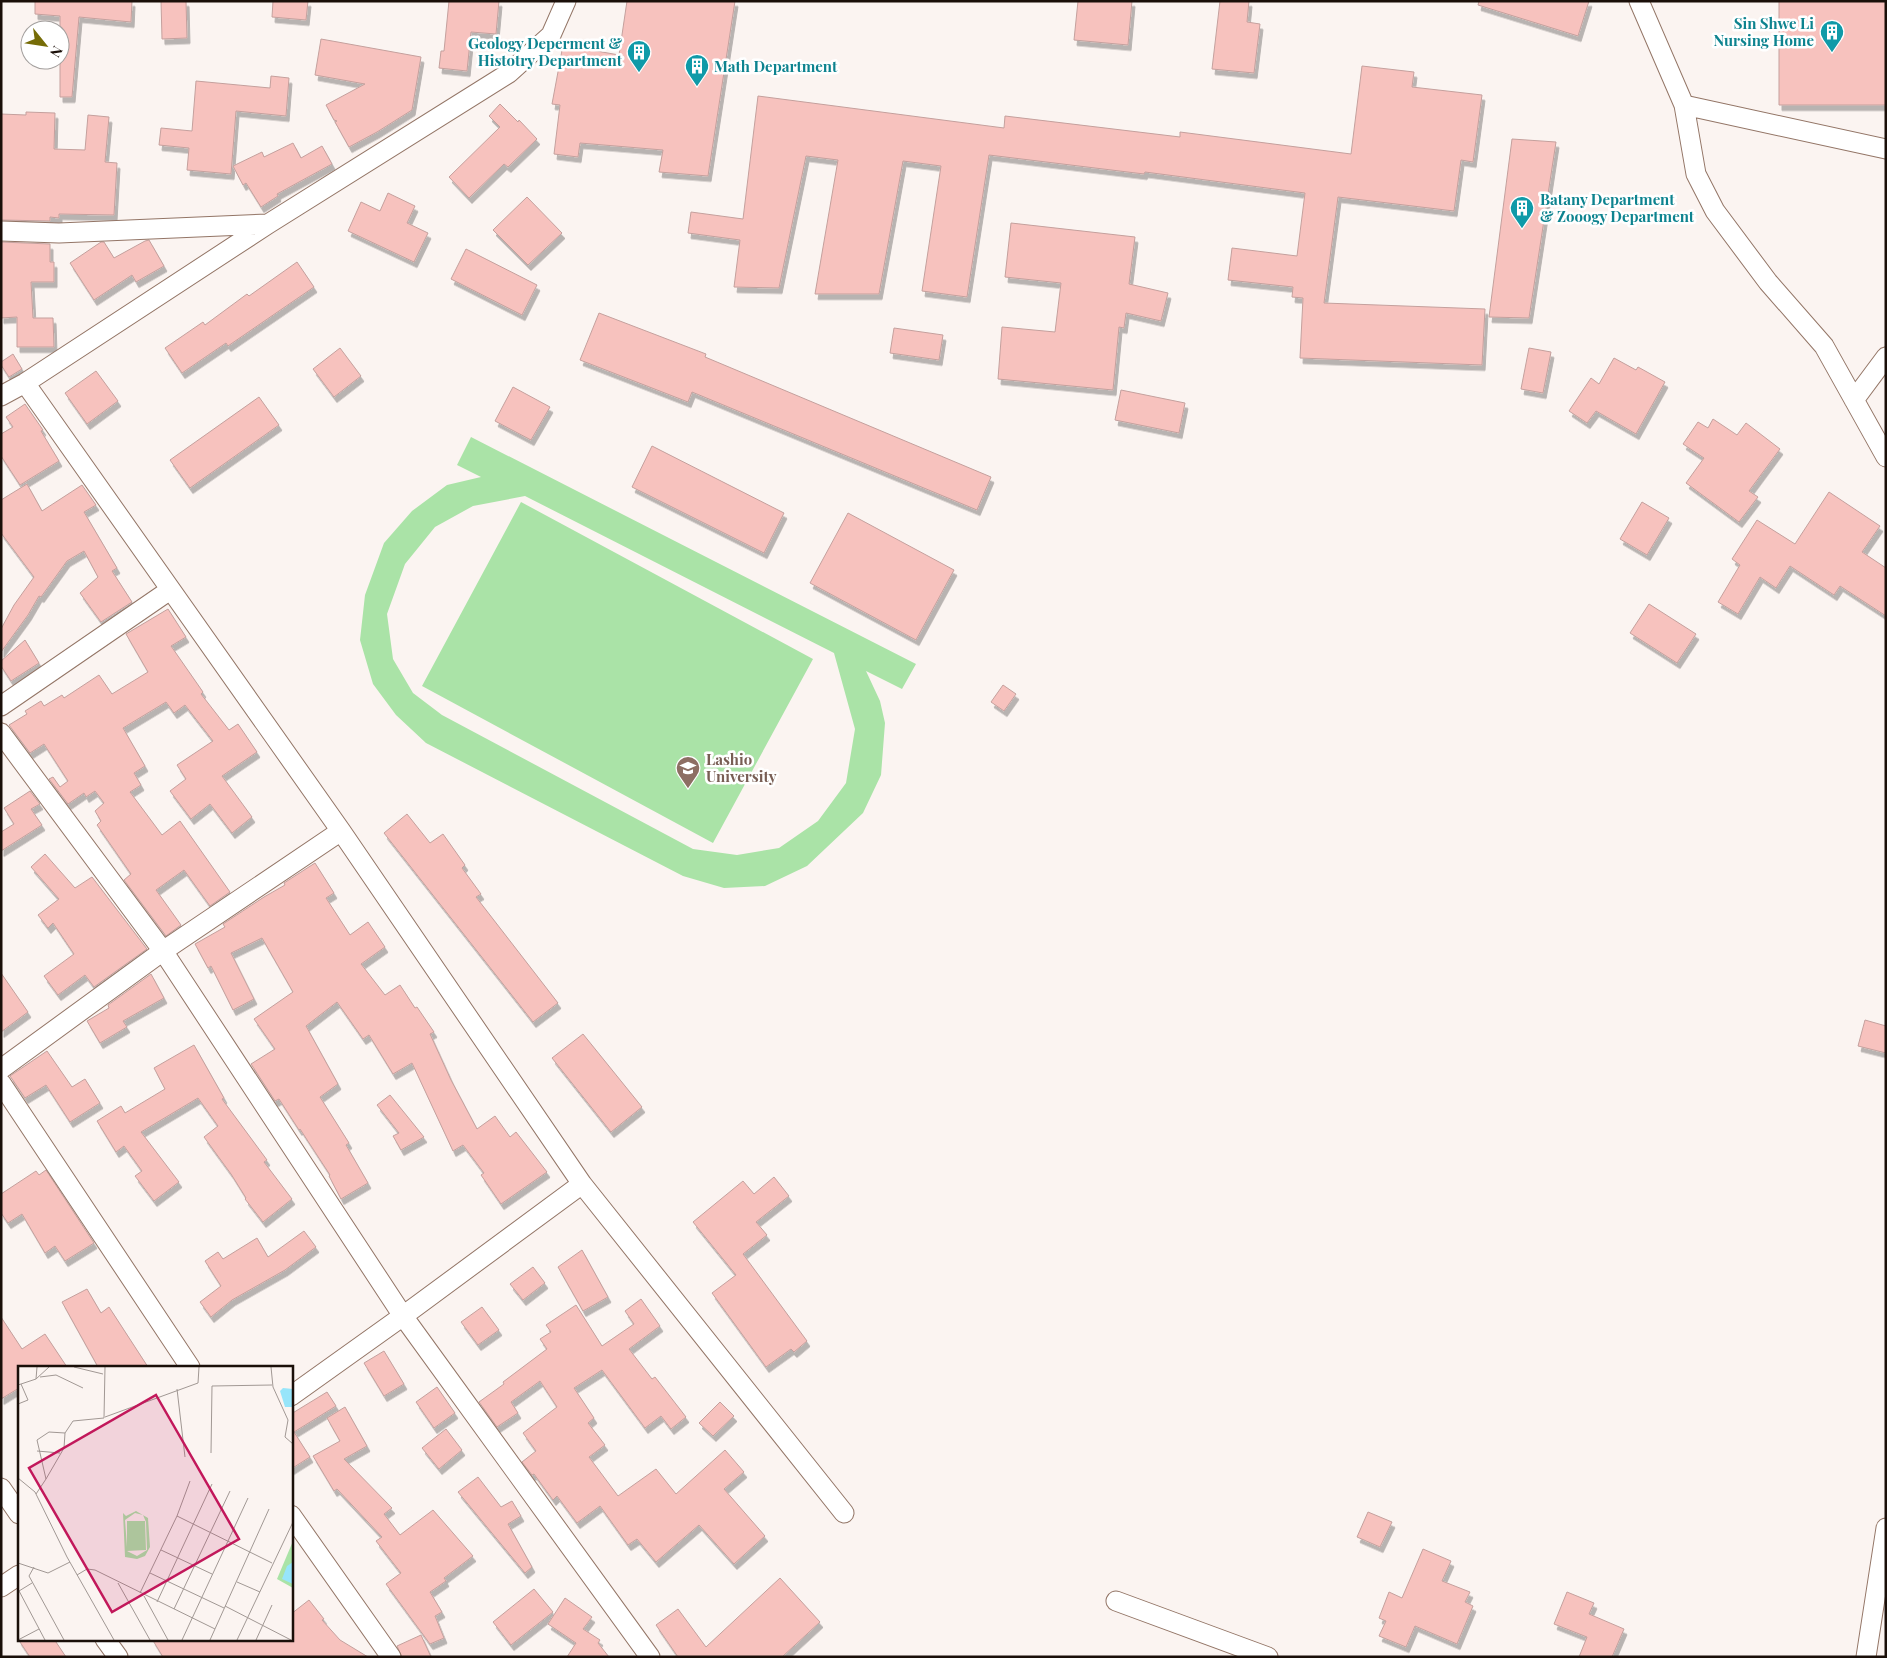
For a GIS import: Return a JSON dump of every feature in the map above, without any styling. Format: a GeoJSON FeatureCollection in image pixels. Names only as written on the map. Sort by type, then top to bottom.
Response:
{"type":"FeatureCollection","features":[{"type":"Feature","properties":{"kind":"street"},"geometry":{"type":"LineString","coordinates":[[1,396],[25,383],[268,224],[509,73],[551,35],[566,1]]}},
{"type":"Feature","properties":{"kind":"street"},"geometry":{"type":"LineString","coordinates":[[1639,1],[1684,105],[1696,174],[1715,211],[1768,282],[1824,346],[1886,457]]}},
{"type":"Feature","properties":{"kind":"street"},"geometry":{"type":"LineString","coordinates":[[1684,105],[1886,149]]}},
{"type":"Feature","properties":{"kind":"street"},"geometry":{"type":"LineString","coordinates":[[1,231],[60,233],[268,224]]}},
{"type":"Feature","properties":{"kind":"street"},"geometry":{"type":"LineString","coordinates":[[1854,400],[1886,357]]}},
{"type":"Feature","properties":{"kind":"street"},"geometry":{"type":"LineString","coordinates":[[25,383],[341,831],[582,1184],[844,1513]]}},
{"type":"Feature","properties":{"kind":"street"},"geometry":{"type":"LineString","coordinates":[[1,706],[170,590]]}},
{"type":"Feature","properties":{"kind":"street"},"geometry":{"type":"LineString","coordinates":[[1,733],[164,951],[403,1316],[650,1657]]}},
{"type":"Feature","properties":{"kind":"street"},"geometry":{"type":"LineString","coordinates":[[1,1069],[164,951],[341,831]]}},
{"type":"Feature","properties":{"kind":"street"},"geometry":{"type":"LineString","coordinates":[[1,1083],[189,1366]]}},
{"type":"Feature","properties":{"kind":"street"},"geometry":{"type":"LineString","coordinates":[[292,1395],[582,1184]]}},
{"type":"Feature","properties":{"kind":"street"},"geometry":{"type":"LineString","coordinates":[[1,1488],[18,1513]]}},
{"type":"Feature","properties":{"kind":"street"},"geometry":{"type":"LineString","coordinates":[[292,1516],[391,1657]]}},
{"type":"Feature","properties":{"kind":"street"},"geometry":{"type":"LineString","coordinates":[[1866,1657],[1886,1528]]}},
{"type":"Feature","properties":{"kind":"street"},"geometry":{"type":"LineString","coordinates":[[1,1587],[18,1576]]}},
{"type":"Feature","properties":{"kind":"street"},"geometry":{"type":"LineString","coordinates":[[1116,1602],[1268,1657]]}},
{"type":"Feature","properties":{"kind":"street"},"geometry":{"type":"LineString","coordinates":[[106,1640],[118,1657]]}},
{"type":"Feature","properties":{"kind":"green space"},"geometry":{"type":"Polygon","coordinates":[[[471,437],[916,664],[902,689],[866,671],[880,701],[885,723],[881,775],[863,813],[807,866],[765,886],[724,888],[683,876],[426,743],[396,715],[373,684],[360,640],[365,595],[384,543],[412,511],[447,485],[481,477],[457,465],[471,437]],[[525,496],[473,506],[435,527],[405,564],[387,614],[393,659],[413,693],[442,715],[693,849],[737,855],[779,848],[818,821],[846,783],[855,729],[834,653],[525,496]]]}},
{"type":"Feature","properties":{"kind":"green space"},"geometry":{"type":"Polygon","coordinates":[[[521,502],[813,659],[713,843],[422,686],[521,502]]]}},
{"type":"Feature","properties":{"kind":"building"},"geometry":{"type":"Polygon","coordinates":[[[35,1],[132,1],[131,22],[79,17],[72,97],[60,97],[60,70],[70,70],[70,20],[60,20],[60,16],[35,14],[35,1]]]}},
{"type":"Feature","properties":{"kind":"building"},"geometry":{"type":"Polygon","coordinates":[[[161,1],[186,1],[187,38],[162,39],[161,1]]]}},
{"type":"Feature","properties":{"kind":"building"},"geometry":{"type":"Polygon","coordinates":[[[273,1],[308,1],[306,20],[272,17],[273,1]]]}},
{"type":"Feature","properties":{"kind":"building"},"geometry":{"type":"Polygon","coordinates":[[[449,1],[499,1],[496,34],[471,32],[467,71],[439,68],[441,51],[444,51],[449,1]]]}},
{"type":"Feature","properties":{"kind":"building"},"geometry":{"type":"Polygon","coordinates":[[[627,1],[735,1],[708,176],[659,172],[663,150],[580,143],[578,157],[554,154],[560,105],[552,104],[563,45],[619,55],[627,1]]]}},
{"type":"Feature","properties":{"kind":"building"},"geometry":{"type":"Polygon","coordinates":[[[1078,1],[1132,1],[1128,45],[1074,40],[1078,1]]]}},
{"type":"Feature","properties":{"kind":"building"},"geometry":{"type":"Polygon","coordinates":[[[1220,1],[1249,1],[1247,22],[1260,24],[1254,73],[1212,69],[1220,1]]]}},
{"type":"Feature","properties":{"kind":"building"},"geometry":{"type":"Polygon","coordinates":[[[1479,1],[1589,1],[1578,36],[1478,5],[1479,1]]]}},
{"type":"Feature","properties":{"kind":"building","name":"Sin Shwe Li Nursing Home"},"geometry":{"type":"Polygon","coordinates":[[[1779,1],[1886,1],[1886,105],[1779,105],[1779,1]]]}},
{"type":"Feature","properties":{"kind":"building"},"geometry":{"type":"Polygon","coordinates":[[[321,39],[421,57],[412,110],[349,147],[335,122],[337,121],[334,120],[326,105],[365,84],[315,75],[321,39]]]}},
{"type":"Feature","properties":{"kind":"building"},"geometry":{"type":"Polygon","coordinates":[[[1362,66],[1414,72],[1412,87],[1482,95],[1473,162],[1461,160],[1454,211],[1338,197],[1324,303],[1485,309],[1482,365],[1300,358],[1303,298],[1292,297],[1293,287],[1228,280],[1232,248],[1297,256],[1305,193],[1145,172],[1144,174],[989,155],[967,297],[922,291],[941,166],[903,161],[879,294],[815,294],[838,160],[806,156],[779,288],[734,287],[740,240],[688,233],[691,212],[743,219],[758,96],[1004,128],[1005,116],[1180,137],[1180,132],[1351,154],[1362,66]]]}},
{"type":"Feature","properties":{"kind":"building"},"geometry":{"type":"Polygon","coordinates":[[[271,76],[289,78],[286,116],[236,111],[231,174],[187,170],[189,148],[159,145],[161,128],[192,131],[196,81],[270,88],[271,76]]]}},
{"type":"Feature","properties":{"kind":"building"},"geometry":{"type":"Polygon","coordinates":[[[500,104],[537,139],[508,167],[504,164],[469,198],[449,177],[500,127],[489,116],[500,104]]]}},
{"type":"Feature","properties":{"kind":"building"},"geometry":{"type":"Polygon","coordinates":[[[26,112],[55,113],[54,149],[85,150],[88,115],[109,117],[105,162],[117,163],[114,215],[59,214],[59,218],[50,217],[50,221],[1,220],[1,114],[26,115],[26,112]]]}},
{"type":"Feature","properties":{"kind":"building","name":"Batany Department & Zooogy Department"},"geometry":{"type":"Polygon","coordinates":[[[1512,139],[1556,142],[1529,318],[1489,317],[1512,139]]]}},
{"type":"Feature","properties":{"kind":"building"},"geometry":{"type":"Polygon","coordinates":[[[293,143],[301,158],[322,146],[332,164],[277,194],[278,196],[261,207],[246,183],[243,185],[233,166],[262,152],[264,157],[293,143]]]}},
{"type":"Feature","properties":{"kind":"building"},"geometry":{"type":"Polygon","coordinates":[[[388,193],[415,206],[407,223],[428,233],[414,262],[348,231],[361,202],[380,211],[388,193]]]}},
{"type":"Feature","properties":{"kind":"building"},"geometry":{"type":"Polygon","coordinates":[[[527,197],[562,233],[528,265],[493,230],[527,197]]]}},
{"type":"Feature","properties":{"kind":"building"},"geometry":{"type":"Polygon","coordinates":[[[1011,223],[1135,237],[1129,284],[1168,293],[1161,321],[1126,313],[1124,328],[1119,327],[1113,390],[998,379],[1002,327],[1055,332],[1061,283],[1005,277],[1011,223]]]}},
{"type":"Feature","properties":{"kind":"building"},"geometry":{"type":"Polygon","coordinates":[[[149,240],[164,266],[136,282],[132,275],[94,300],[70,263],[101,242],[104,242],[114,258],[149,240]]]}},
{"type":"Feature","properties":{"kind":"building"},"geometry":{"type":"Polygon","coordinates":[[[1,242],[50,244],[50,262],[54,262],[54,282],[31,282],[33,318],[53,318],[54,347],[17,347],[17,317],[1,318],[1,242]]]}},
{"type":"Feature","properties":{"kind":"building"},"geometry":{"type":"Polygon","coordinates":[[[466,249],[537,285],[522,315],[451,279],[466,249]]]}},
{"type":"Feature","properties":{"kind":"building"},"geometry":{"type":"Polygon","coordinates":[[[297,262],[314,287],[228,346],[226,343],[182,373],[165,348],[203,322],[205,325],[247,294],[249,296],[297,262]]]}},
{"type":"Feature","properties":{"kind":"building"},"geometry":{"type":"Polygon","coordinates":[[[599,313],[706,354],[705,357],[991,477],[977,510],[692,392],[688,402],[580,360],[599,313]]]}},
{"type":"Feature","properties":{"kind":"building"},"geometry":{"type":"Polygon","coordinates":[[[894,328],[943,335],[939,360],[890,353],[894,328]]]}},
{"type":"Feature","properties":{"kind":"building"},"geometry":{"type":"Polygon","coordinates":[[[340,348],[361,376],[334,397],[313,369],[340,348]]]}},
{"type":"Feature","properties":{"kind":"building"},"geometry":{"type":"Polygon","coordinates":[[[1529,348],[1551,352],[1543,393],[1521,389],[1529,348]]]}},
{"type":"Feature","properties":{"kind":"building"},"geometry":{"type":"Polygon","coordinates":[[[13,354],[22,369],[9,377],[1,362],[13,354]]]}},
{"type":"Feature","properties":{"kind":"building"},"geometry":{"type":"Polygon","coordinates":[[[1614,358],[1636,370],[1638,367],[1665,382],[1636,434],[1596,411],[1587,423],[1569,411],[1591,378],[1599,384],[1614,358]]]}},
{"type":"Feature","properties":{"kind":"building"},"geometry":{"type":"Polygon","coordinates":[[[96,371],[118,401],[87,424],[65,393],[96,371]]]}},
{"type":"Feature","properties":{"kind":"building"},"geometry":{"type":"Polygon","coordinates":[[[513,387],[550,407],[531,440],[495,421],[513,387]]]}},
{"type":"Feature","properties":{"kind":"building"},"geometry":{"type":"Polygon","coordinates":[[[1121,390],[1185,403],[1179,433],[1115,420],[1121,390]]]}},
{"type":"Feature","properties":{"kind":"building"},"geometry":{"type":"Polygon","coordinates":[[[259,397],[279,425],[190,488],[170,460],[259,397]]]}},
{"type":"Feature","properties":{"kind":"building"},"geometry":{"type":"Polygon","coordinates":[[[25,404],[43,430],[41,431],[59,461],[20,485],[1,456],[1,434],[13,427],[6,417],[25,404]]]}},
{"type":"Feature","properties":{"kind":"building"},"geometry":{"type":"Polygon","coordinates":[[[1713,419],[1737,435],[1746,423],[1780,449],[1749,491],[1758,497],[1739,522],[1686,483],[1704,458],[1683,444],[1698,422],[1708,428],[1713,419]]]}},
{"type":"Feature","properties":{"kind":"building"},"geometry":{"type":"Polygon","coordinates":[[[652,446],[784,513],[764,553],[632,487],[652,446]]]}},
{"type":"Feature","properties":{"kind":"building"},"geometry":{"type":"Polygon","coordinates":[[[27,484],[42,511],[82,485],[96,505],[84,512],[117,568],[112,571],[132,602],[101,622],[80,593],[98,577],[84,551],[67,561],[41,597],[39,596],[28,615],[1,652],[1,629],[14,605],[34,577],[1,533],[1,500],[27,484]]]}},
{"type":"Feature","properties":{"kind":"building"},"geometry":{"type":"Polygon","coordinates":[[[1829,492],[1880,526],[1862,552],[1886,568],[1886,616],[1840,586],[1834,595],[1790,566],[1776,588],[1760,577],[1738,614],[1718,602],[1740,565],[1732,559],[1757,520],[1795,544],[1829,492]]]}},
{"type":"Feature","properties":{"kind":"building"},"geometry":{"type":"Polygon","coordinates":[[[1642,502],[1669,518],[1647,555],[1620,539],[1642,502]]]}},
{"type":"Feature","properties":{"kind":"building"},"geometry":{"type":"Polygon","coordinates":[[[848,513],[954,570],[916,640],[810,583],[848,513]]]}},
{"type":"Feature","properties":{"kind":"building"},"geometry":{"type":"Polygon","coordinates":[[[1649,604],[1696,634],[1677,663],[1630,633],[1649,604]]]}},
{"type":"Feature","properties":{"kind":"building"},"geometry":{"type":"Polygon","coordinates":[[[168,609],[186,637],[171,646],[203,692],[201,694],[229,730],[238,724],[257,752],[222,776],[252,817],[232,833],[210,804],[191,819],[170,791],[186,779],[177,765],[213,741],[185,705],[174,713],[166,702],[123,728],[145,766],[134,773],[141,785],[130,792],[162,835],[180,821],[230,892],[210,906],[184,870],[156,890],[181,925],[166,936],[124,880],[131,874],[97,825],[101,821],[95,811],[104,803],[95,791],[86,797],[84,793],[68,804],[49,779],[53,777],[60,787],[68,781],[44,744],[30,753],[9,725],[27,714],[25,711],[41,701],[44,706],[62,695],[64,698],[99,675],[112,694],[148,672],[126,634],[168,609]]]}},
{"type":"Feature","properties":{"kind":"building"},"geometry":{"type":"Polygon","coordinates":[[[25,640],[39,663],[11,681],[1,666],[1,661],[25,640]]]}},
{"type":"Feature","properties":{"kind":"building"},"geometry":{"type":"Polygon","coordinates":[[[1003,685],[1016,694],[1004,711],[991,702],[1003,685]]]}},
{"type":"Feature","properties":{"kind":"building"},"geometry":{"type":"Polygon","coordinates":[[[30,791],[40,804],[31,809],[42,825],[1,851],[1,832],[14,824],[4,808],[30,791]]]}},
{"type":"Feature","properties":{"kind":"building"},"geometry":{"type":"Polygon","coordinates":[[[407,814],[430,843],[443,834],[465,865],[462,868],[481,894],[476,897],[558,1003],[533,1022],[384,833],[407,814]]]}},
{"type":"Feature","properties":{"kind":"building"},"geometry":{"type":"Polygon","coordinates":[[[45,854],[75,888],[92,877],[147,949],[94,987],[85,975],[58,995],[44,976],[74,954],[53,923],[48,928],[38,915],[59,899],[31,867],[45,854]]]}},
{"type":"Feature","properties":{"kind":"building"},"geometry":{"type":"Polygon","coordinates":[[[315,863],[334,893],[326,898],[350,935],[368,922],[385,947],[361,964],[385,995],[400,985],[415,1008],[417,1007],[434,1032],[430,1034],[451,1080],[477,1129],[495,1116],[510,1137],[516,1132],[547,1172],[501,1204],[481,1175],[484,1173],[463,1145],[453,1151],[412,1063],[393,1074],[369,1035],[363,1039],[337,1002],[306,1026],[338,1084],[320,1097],[349,1143],[346,1145],[368,1183],[341,1199],[330,1175],[300,1129],[279,1099],[275,1101],[251,1064],[275,1049],[254,1019],[293,992],[262,938],[231,953],[254,999],[233,1010],[211,966],[208,968],[195,944],[225,927],[223,924],[285,885],[284,883],[315,863]]]}},
{"type":"Feature","properties":{"kind":"building"},"geometry":{"type":"Polygon","coordinates":[[[1,973],[28,1012],[1,1032],[1,973]]]}},
{"type":"Feature","properties":{"kind":"building"},"geometry":{"type":"Polygon","coordinates":[[[151,974],[164,998],[123,1021],[127,1027],[100,1043],[87,1021],[109,1008],[108,1005],[151,974]]]}},
{"type":"Feature","properties":{"kind":"building"},"geometry":{"type":"Polygon","coordinates":[[[1865,1020],[1886,1026],[1886,1053],[1858,1046],[1865,1020]]]}},
{"type":"Feature","properties":{"kind":"building"},"geometry":{"type":"Polygon","coordinates":[[[583,1034],[642,1107],[611,1132],[552,1058],[583,1034]]]}},
{"type":"Feature","properties":{"kind":"building"},"geometry":{"type":"Polygon","coordinates":[[[194,1045],[224,1098],[222,1099],[267,1160],[264,1162],[292,1199],[263,1222],[245,1199],[231,1174],[204,1137],[218,1126],[198,1098],[141,1132],[179,1182],[154,1201],[135,1176],[142,1171],[124,1146],[116,1152],[97,1121],[121,1106],[125,1113],[165,1089],[154,1068],[194,1045]]]}},
{"type":"Feature","properties":{"kind":"building"},"geometry":{"type":"Polygon","coordinates":[[[47,1051],[72,1087],[85,1079],[100,1103],[70,1122],[46,1085],[25,1098],[10,1076],[47,1051]]]}},
{"type":"Feature","properties":{"kind":"building"},"geometry":{"type":"Polygon","coordinates":[[[390,1095],[424,1137],[401,1150],[393,1136],[399,1133],[377,1105],[390,1095]]]}},
{"type":"Feature","properties":{"kind":"building"},"geometry":{"type":"Polygon","coordinates":[[[46,1170],[94,1243],[65,1261],[55,1246],[45,1253],[22,1214],[8,1223],[1,1213],[1,1194],[36,1171],[39,1175],[46,1170]]]}},
{"type":"Feature","properties":{"kind":"building"},"geometry":{"type":"Polygon","coordinates":[[[774,1177],[789,1196],[756,1222],[767,1235],[743,1254],[807,1341],[794,1352],[791,1349],[766,1367],[712,1293],[736,1275],[693,1222],[743,1181],[754,1194],[774,1177]]]}},
{"type":"Feature","properties":{"kind":"building"},"geometry":{"type":"Polygon","coordinates":[[[304,1231],[316,1247],[285,1270],[232,1300],[211,1317],[200,1302],[221,1286],[205,1261],[218,1252],[223,1259],[257,1238],[268,1257],[304,1231]]]}},
{"type":"Feature","properties":{"kind":"building"},"geometry":{"type":"Polygon","coordinates":[[[582,1250],[608,1297],[583,1311],[558,1267],[582,1250]]]}},
{"type":"Feature","properties":{"kind":"building"},"geometry":{"type":"Polygon","coordinates":[[[533,1267],[545,1283],[523,1300],[510,1284],[533,1267]]]}},
{"type":"Feature","properties":{"kind":"building"},"geometry":{"type":"Polygon","coordinates":[[[87,1289],[101,1313],[109,1307],[147,1366],[97,1366],[62,1302],[87,1289]]]}},
{"type":"Feature","properties":{"kind":"building"},"geometry":{"type":"Polygon","coordinates":[[[641,1299],[660,1326],[629,1349],[652,1379],[655,1377],[686,1417],[671,1429],[661,1416],[645,1428],[602,1370],[574,1388],[594,1418],[588,1423],[605,1445],[589,1457],[618,1496],[656,1469],[676,1494],[725,1450],[744,1472],[724,1489],[765,1536],[734,1564],[699,1525],[656,1562],[637,1539],[628,1545],[600,1506],[577,1523],[557,1496],[553,1500],[534,1474],[532,1475],[522,1462],[536,1451],[523,1433],[557,1407],[540,1381],[511,1402],[518,1413],[497,1427],[479,1402],[547,1349],[540,1339],[551,1332],[546,1325],[576,1305],[602,1346],[634,1324],[625,1311],[641,1299]]]}},
{"type":"Feature","properties":{"kind":"building"},"geometry":{"type":"Polygon","coordinates":[[[482,1307],[499,1330],[478,1345],[461,1322],[482,1307]]]}},
{"type":"Feature","properties":{"kind":"building"},"geometry":{"type":"Polygon","coordinates":[[[1,1317],[22,1349],[45,1334],[66,1366],[18,1366],[18,1389],[1,1399],[1,1317]]]}},
{"type":"Feature","properties":{"kind":"building"},"geometry":{"type":"Polygon","coordinates":[[[384,1351],[404,1384],[384,1396],[364,1363],[384,1351]]]}},
{"type":"Feature","properties":{"kind":"building"},"geometry":{"type":"Polygon","coordinates":[[[437,1387],[455,1413],[434,1428],[416,1402],[437,1387]]]}},
{"type":"Feature","properties":{"kind":"building"},"geometry":{"type":"Polygon","coordinates":[[[327,1392],[336,1406],[294,1432],[310,1457],[292,1468],[292,1413],[327,1392]]]}},
{"type":"Feature","properties":{"kind":"building"},"geometry":{"type":"Polygon","coordinates":[[[720,1402],[734,1416],[713,1436],[699,1423],[720,1402]]]}},
{"type":"Feature","properties":{"kind":"building"},"geometry":{"type":"Polygon","coordinates":[[[345,1407],[367,1446],[344,1459],[392,1508],[384,1514],[400,1535],[433,1510],[473,1556],[444,1578],[446,1581],[430,1592],[442,1612],[435,1616],[444,1638],[430,1644],[386,1584],[401,1573],[376,1541],[382,1537],[337,1489],[334,1491],[313,1456],[340,1441],[327,1418],[345,1407]]]}},
{"type":"Feature","properties":{"kind":"building"},"geometry":{"type":"Polygon","coordinates":[[[446,1429],[462,1450],[439,1469],[422,1448],[446,1429]]]}},
{"type":"Feature","properties":{"kind":"building"},"geometry":{"type":"Polygon","coordinates":[[[478,1477],[501,1507],[512,1501],[521,1516],[508,1524],[532,1567],[525,1573],[458,1492],[478,1477]]]}},
{"type":"Feature","properties":{"kind":"building"},"geometry":{"type":"Polygon","coordinates":[[[1368,1512],[1392,1522],[1380,1547],[1357,1537],[1368,1512]]]}},
{"type":"Feature","properties":{"kind":"building"},"geometry":{"type":"Polygon","coordinates":[[[1423,1549],[1451,1561],[1442,1581],[1470,1592],[1465,1602],[1473,1606],[1457,1644],[1415,1626],[1406,1647],[1379,1636],[1386,1621],[1379,1618],[1389,1592],[1402,1598],[1423,1549]]]}},
{"type":"Feature","properties":{"kind":"building"},"geometry":{"type":"Polygon","coordinates":[[[780,1578],[820,1622],[782,1657],[678,1657],[656,1625],[678,1609],[706,1647],[780,1578]]]}},
{"type":"Feature","properties":{"kind":"building"},"geometry":{"type":"Polygon","coordinates":[[[534,1589],[553,1612],[511,1645],[493,1622],[534,1589]]]}},
{"type":"Feature","properties":{"kind":"building"},"geometry":{"type":"Polygon","coordinates":[[[1567,1592],[1594,1603],[1589,1614],[1624,1629],[1612,1657],[1579,1657],[1587,1637],[1554,1624],[1567,1592]]]}},
{"type":"Feature","properties":{"kind":"building"},"geometry":{"type":"Polygon","coordinates":[[[565,1598],[592,1617],[583,1629],[600,1640],[598,1643],[609,1657],[567,1657],[576,1643],[548,1624],[565,1598]]]}},
{"type":"Feature","properties":{"kind":"building"},"geometry":{"type":"Polygon","coordinates":[[[309,1600],[324,1619],[322,1620],[340,1640],[368,1657],[163,1657],[153,1640],[292,1640],[292,1613],[309,1600]]]}},
{"type":"Feature","properties":{"kind":"building"},"geometry":{"type":"Polygon","coordinates":[[[421,1635],[431,1657],[402,1657],[397,1646],[421,1635]]]}},
{"type":"Feature","properties":{"kind":"building"},"geometry":{"type":"Polygon","coordinates":[[[19,1640],[55,1640],[66,1657],[30,1657],[19,1640]]]}},
{"type":"Feature","properties":{"kind":"place","name":"Sin Shwe Li Nursing Home"},"geometry":{"type":"Point","coordinates":[1832,53]}},
{"type":"Feature","properties":{"kind":"place","name":"Geology Deperment & Histotry Department"},"geometry":{"type":"Point","coordinates":[639,73]}},
{"type":"Feature","properties":{"kind":"place","name":"Math Department"},"geometry":{"type":"Point","coordinates":[697,87]}},
{"type":"Feature","properties":{"kind":"place","name":"Batany Department & Zooogy Department"},"geometry":{"type":"Point","coordinates":[1522,229]}},
{"type":"Feature","properties":{"kind":"place","name":"Lashio University"},"geometry":{"type":"Point","coordinates":[688,789]}}]}
